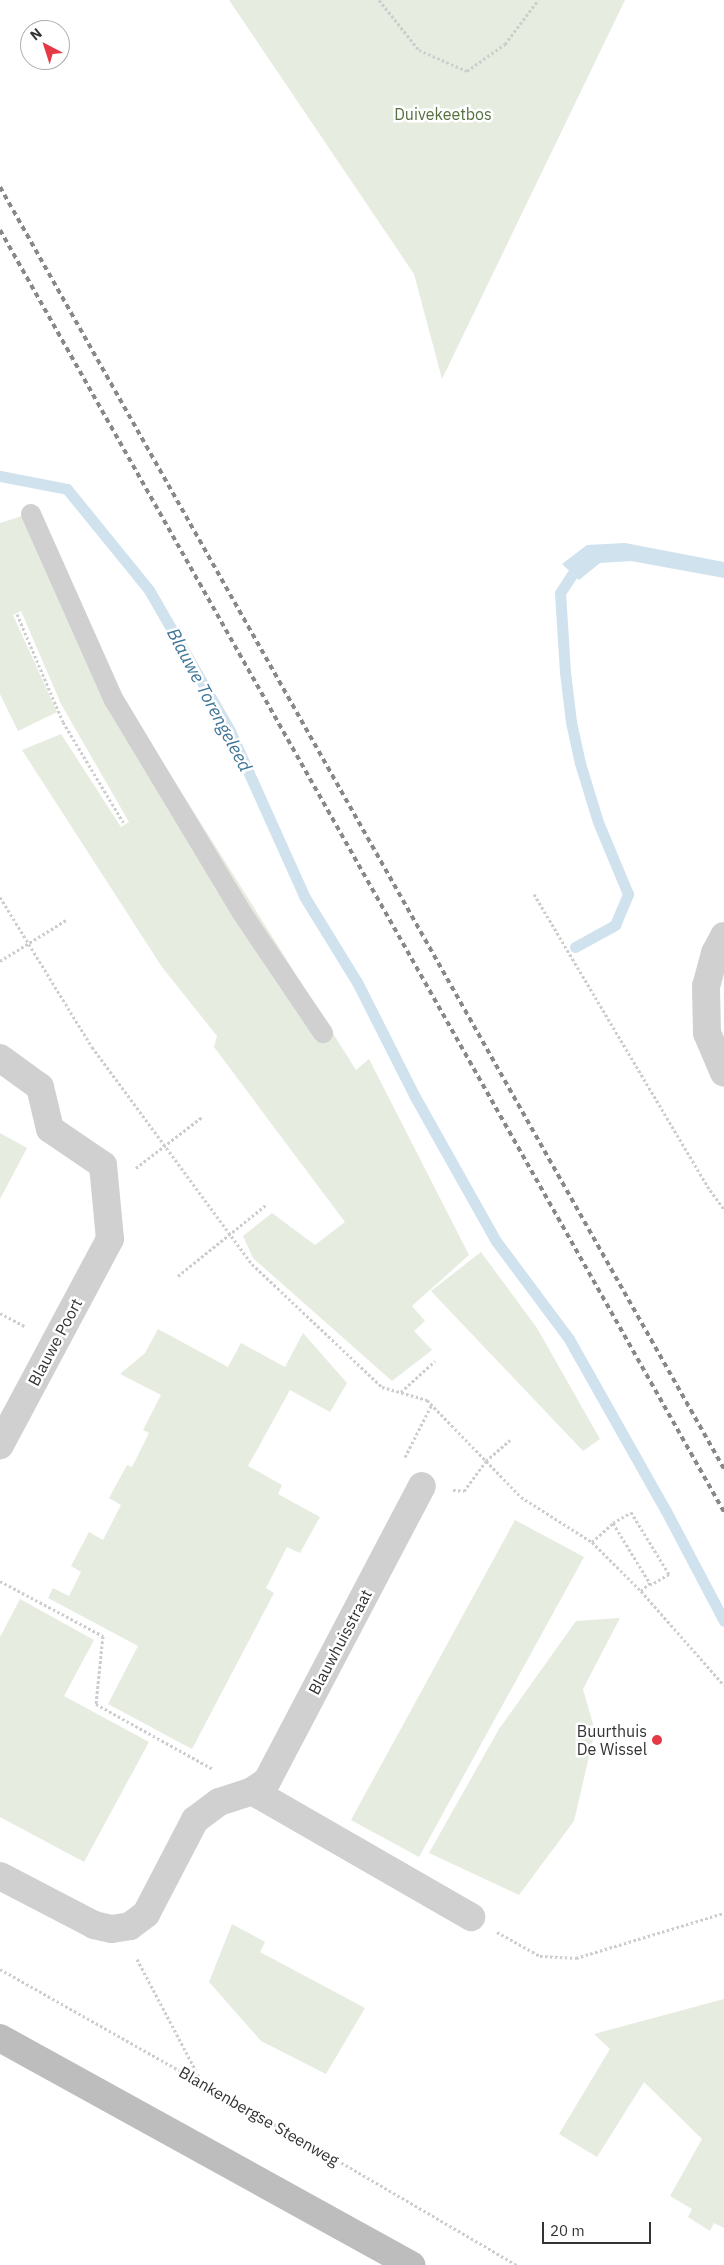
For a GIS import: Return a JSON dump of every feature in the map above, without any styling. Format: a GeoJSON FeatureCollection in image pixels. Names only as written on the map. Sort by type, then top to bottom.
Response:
{"type":"FeatureCollection","features":[{"type":"Feature","properties":{"kind":"main road"},"geometry":{"type":"LineString","coordinates":[[0,2038],[411,2265]]}},
{"type":"Feature","properties":{"kind":"street"},"geometry":{"type":"LineString","coordinates":[[724,936],[714,953],[706,986],[707,1033],[724,1073]]}},
{"type":"Feature","properties":{"kind":"street"},"geometry":{"type":"LineString","coordinates":[[0,1058],[40,1086],[50,1129],[103,1165],[106,1191]]}},
{"type":"Feature","properties":{"kind":"street","name":"Blauwe Poort"},"geometry":{"type":"LineString","coordinates":[[0,1445],[110,1239],[106,1191]]}},
{"type":"Feature","properties":{"kind":"street","name":"Blauwhuisstraat"},"geometry":{"type":"LineString","coordinates":[[112,1929],[130,1926],[146,1914],[195,1820],[219,1802],[252,1791],[267,1781],[422,1486]]}},
{"type":"Feature","properties":{"kind":"street"},"geometry":{"type":"LineString","coordinates":[[252,1791],[471,1917]]}},
{"type":"Feature","properties":{"kind":"street"},"geometry":{"type":"LineString","coordinates":[[0,1876],[94,1925],[112,1929]]}},
{"type":"Feature","properties":{"kind":"lane"},"geometry":{"type":"LineString","coordinates":[[31,514],[114,700],[242,913],[323,1033]]}},
{"type":"Feature","properties":{"kind":"path"},"geometry":{"type":"LineString","coordinates":[[379,0],[420,50],[468,72],[505,44],[538,0]]}},
{"type":"Feature","properties":{"kind":"path"},"geometry":{"type":"LineString","coordinates":[[17,614],[63,722],[123,822]]}},
{"type":"Feature","properties":{"kind":"path"},"geometry":{"type":"LineString","coordinates":[[534,894],[710,1190],[724,1209]]}},
{"type":"Feature","properties":{"kind":"path"},"geometry":{"type":"LineString","coordinates":[[0,897],[92,1047],[252,1264],[382,1387],[427,1400],[521,1497],[592,1542],[641,1591],[724,1685]]}},
{"type":"Feature","properties":{"kind":"path"},"geometry":{"type":"LineString","coordinates":[[0,961],[66,920]]}},
{"type":"Feature","properties":{"kind":"path"},"geometry":{"type":"LineString","coordinates":[[106,1191],[202,1117]]}},
{"type":"Feature","properties":{"kind":"path"},"geometry":{"type":"LineString","coordinates":[[178,1276],[267,1204]]}},
{"type":"Feature","properties":{"kind":"path"},"geometry":{"type":"LineString","coordinates":[[401,1393],[435,1361]]}},
{"type":"Feature","properties":{"kind":"path"},"geometry":{"type":"LineString","coordinates":[[486,1461],[510,1440]]}},
{"type":"Feature","properties":{"kind":"path"},"geometry":{"type":"LineString","coordinates":[[592,1542],[613,1524],[632,1512],[669,1574],[651,1585],[650,1583],[641,1591]]}},
{"type":"Feature","properties":{"kind":"path"},"geometry":{"type":"LineString","coordinates":[[613,1524],[650,1583]]}},
{"type":"Feature","properties":{"kind":"path"},"geometry":{"type":"LineString","coordinates":[[0,1581],[103,1636],[96,1704],[252,1791]]}},
{"type":"Feature","properties":{"kind":"path"},"geometry":{"type":"LineString","coordinates":[[471,1917],[540,1956],[576,1958],[724,1913]]}},
{"type":"Feature","properties":{"kind":"path"},"geometry":{"type":"LineString","coordinates":[[112,1929],[132,1950],[203,2084]]}},
{"type":"Feature","properties":{"kind":"path","name":"Blankenbergse Steenweg"},"geometry":{"type":"LineString","coordinates":[[0,1969],[517,2265]]}},
{"type":"Feature","properties":{"kind":"green space","name":"Duivekeetbos"},"geometry":{"type":"Polygon","coordinates":[[[229,0],[625,0],[442,379],[414,274],[229,0]]]}},
{"type":"Feature","properties":{"kind":"green space"},"geometry":{"type":"Polygon","coordinates":[[[34,512],[121,696],[356,1070],[369,1059],[469,1255],[412,1306],[425,1321],[414,1331],[432,1350],[392,1381],[253,1258],[243,1236],[272,1213],[315,1245],[345,1222],[214,1047],[217,1036],[162,967],[22,750],[61,734],[121,827],[129,822],[61,704],[21,611],[13,615],[57,712],[18,731],[0,694],[0,523],[34,512]]]}},
{"type":"Feature","properties":{"kind":"green space"},"geometry":{"type":"Polygon","coordinates":[[[0,1133],[27,1148],[0,1199],[0,1133]]]}},
{"type":"Feature","properties":{"kind":"green space"},"geometry":{"type":"Polygon","coordinates":[[[481,1252],[537,1328],[600,1439],[583,1451],[431,1291],[481,1252]]]}},
{"type":"Feature","properties":{"kind":"green space"},"geometry":{"type":"Polygon","coordinates":[[[158,1329],[228,1367],[241,1343],[285,1367],[303,1333],[347,1383],[330,1412],[290,1390],[248,1466],[282,1485],[278,1494],[320,1517],[300,1553],[287,1547],[266,1588],[274,1593],[192,1749],[108,1704],[138,1646],[48,1598],[53,1588],[69,1596],[81,1572],[71,1566],[89,1532],[103,1540],[121,1505],[109,1498],[127,1465],[132,1467],[149,1433],[143,1430],[161,1395],[120,1374],[145,1353],[158,1329]]]}},
{"type":"Feature","properties":{"kind":"green space"},"geometry":{"type":"Polygon","coordinates":[[[515,1520],[584,1557],[419,1857],[351,1820],[515,1520]]]}},
{"type":"Feature","properties":{"kind":"green space"},"geometry":{"type":"Polygon","coordinates":[[[20,1599],[94,1640],[64,1696],[149,1742],[84,1862],[0,1817],[0,1637],[20,1599]]]}},
{"type":"Feature","properties":{"kind":"green space"},"geometry":{"type":"Polygon","coordinates":[[[620,1618],[583,1689],[595,1731],[574,1821],[519,1895],[429,1853],[499,1729],[576,1621],[620,1618]]]}},
{"type":"Feature","properties":{"kind":"green space"},"geometry":{"type":"Polygon","coordinates":[[[232,1924],[265,1942],[260,1952],[365,2008],[326,2074],[261,2041],[209,1982],[232,1924]]]}},
{"type":"Feature","properties":{"kind":"green space"},"geometry":{"type":"Polygon","coordinates":[[[724,1999],[724,2228],[714,2223],[710,2231],[688,2217],[692,2209],[670,2196],[702,2139],[644,2082],[597,2157],[559,2134],[610,2049],[594,2034],[724,1999]]]}},
{"type":"Feature","properties":{"kind":"water"},"geometry":{"type":"Polygon","coordinates":[[[625,543],[724,562],[724,578],[631,561],[600,563],[579,580],[562,564],[587,545],[625,543]]]}},
{"type":"Feature","properties":{"kind":"waterway","name":"Blauwe Torengeleed"},"geometry":{"type":"LineString","coordinates":[[0,476],[67,489],[149,590],[230,731],[304,896],[357,982],[414,1095],[496,1241],[569,1339],[666,1511],[724,1621]]}},
{"type":"Feature","properties":{"kind":"waterway","name":"Blauwe Torengeleed"},"geometry":{"type":"LineString","coordinates":[[575,947],[615,925],[628,894],[598,822],[580,763],[571,722],[565,672],[560,593],[581,561]]}},
{"type":"Feature","properties":{"kind":"railway"},"geometry":{"type":"LineString","coordinates":[[0,187],[724,1469]]}},
{"type":"Feature","properties":{"kind":"railway"},"geometry":{"type":"LineString","coordinates":[[0,230],[724,1512]]}},
{"type":"Feature","properties":{"kind":"place","name":"Buurthuis De Wissel"},"geometry":{"type":"Point","coordinates":[657,1740]}}]}
